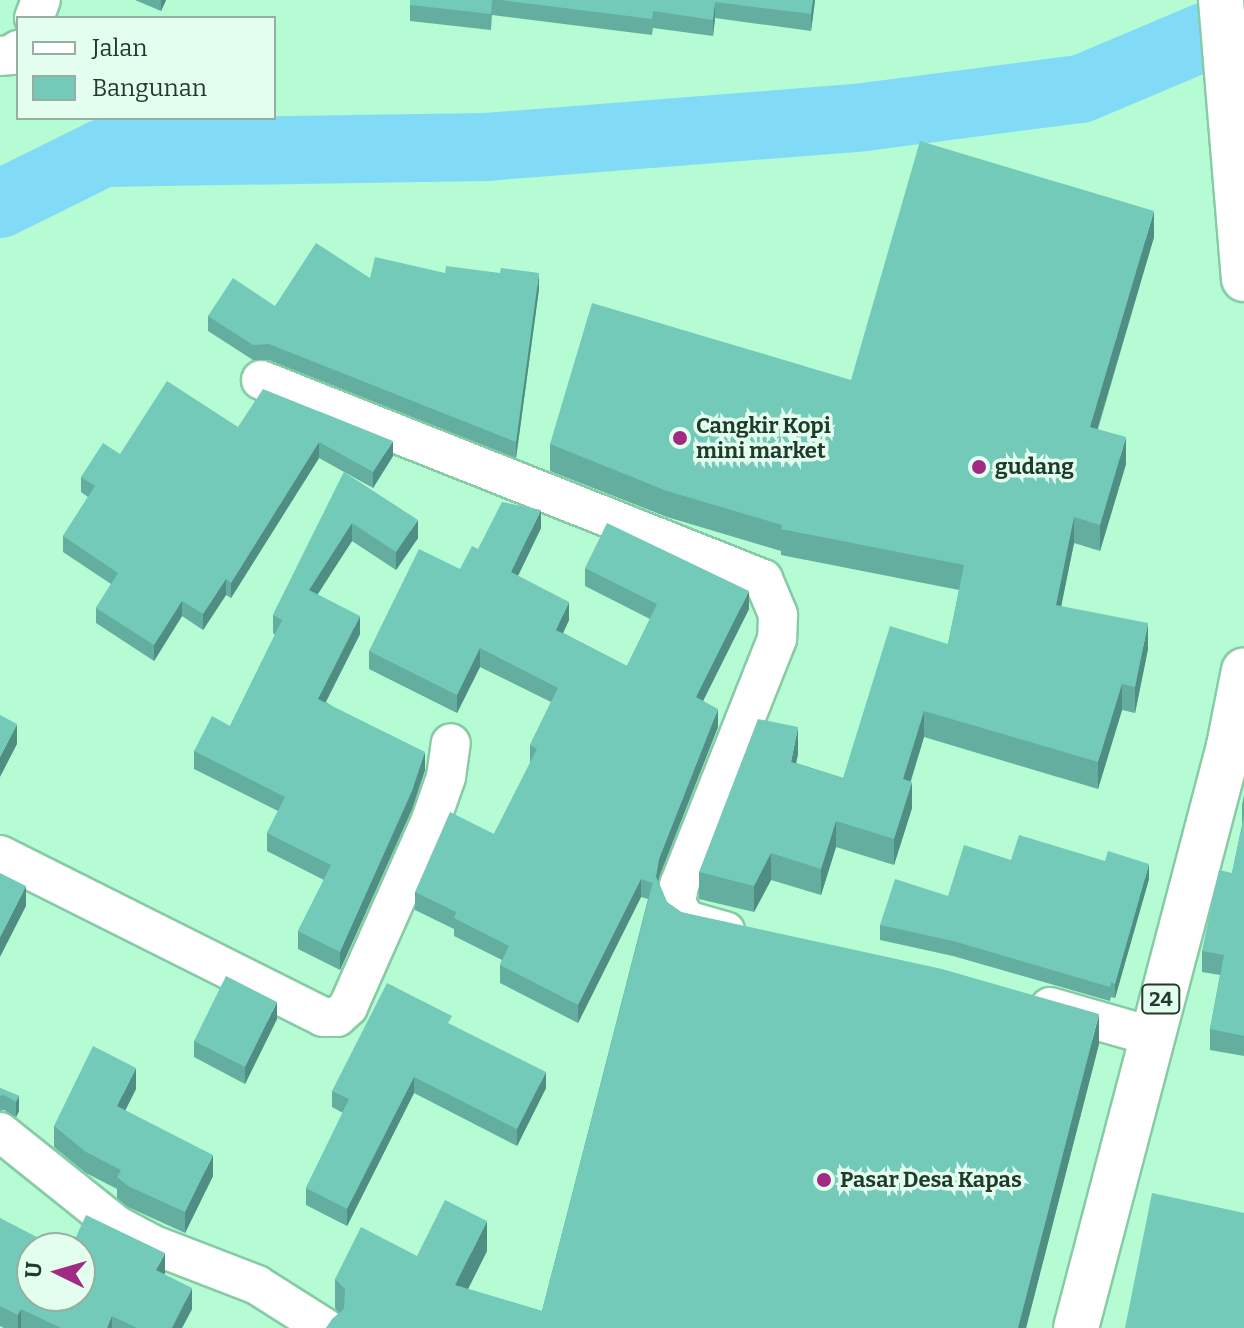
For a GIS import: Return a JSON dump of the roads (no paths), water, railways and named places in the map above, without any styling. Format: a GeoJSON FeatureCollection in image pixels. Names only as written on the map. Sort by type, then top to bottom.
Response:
{"type":"FeatureCollection","features":[{"type":"Feature","properties":{"kind":"highway"},"geometry":{"type":"LineString","coordinates":[[1221,0],[1244,279]]}},
{"type":"Feature","properties":{"kind":"highway","name":"24"},"geometry":{"type":"LineString","coordinates":[[1076,1328],[1229,746],[1244,670]]}},
{"type":"Feature","properties":{"kind":"street"},"geometry":{"type":"LineString","coordinates":[[261,380],[742,568],[763,579],[778,615],[777,639],[679,885],[676,903],[686,920],[759,938]]}},
{"type":"Feature","properties":{"kind":"street"},"geometry":{"type":"LineString","coordinates":[[0,855],[323,1017],[337,1017],[348,1007],[432,817],[446,777],[451,743]]}},
{"type":"Feature","properties":{"kind":"street"},"geometry":{"type":"LineString","coordinates":[[1020,998],[1151,1036]]}},
{"type":"Feature","properties":{"kind":"street"},"geometry":{"type":"LineString","coordinates":[[0,1132],[116,1225],[151,1244],[257,1285],[325,1328]]}},
{"type":"Feature","properties":{"kind":"waterway"},"geometry":{"type":"LineString","coordinates":[[0,204],[103,153],[486,147],[864,117],[1081,89],[1244,20]]}},
{"type":"Feature","properties":{"kind":"place","name":"Cangkir Kopi mini market"},"geometry":{"type":"Point","coordinates":[680,438]}},
{"type":"Feature","properties":{"kind":"place","name":"gudang"},"geometry":{"type":"Point","coordinates":[979,467]}},
{"type":"Feature","properties":{"kind":"place","name":"Pasar Desa Kapas"},"geometry":{"type":"Point","coordinates":[824,1180]}}]}
